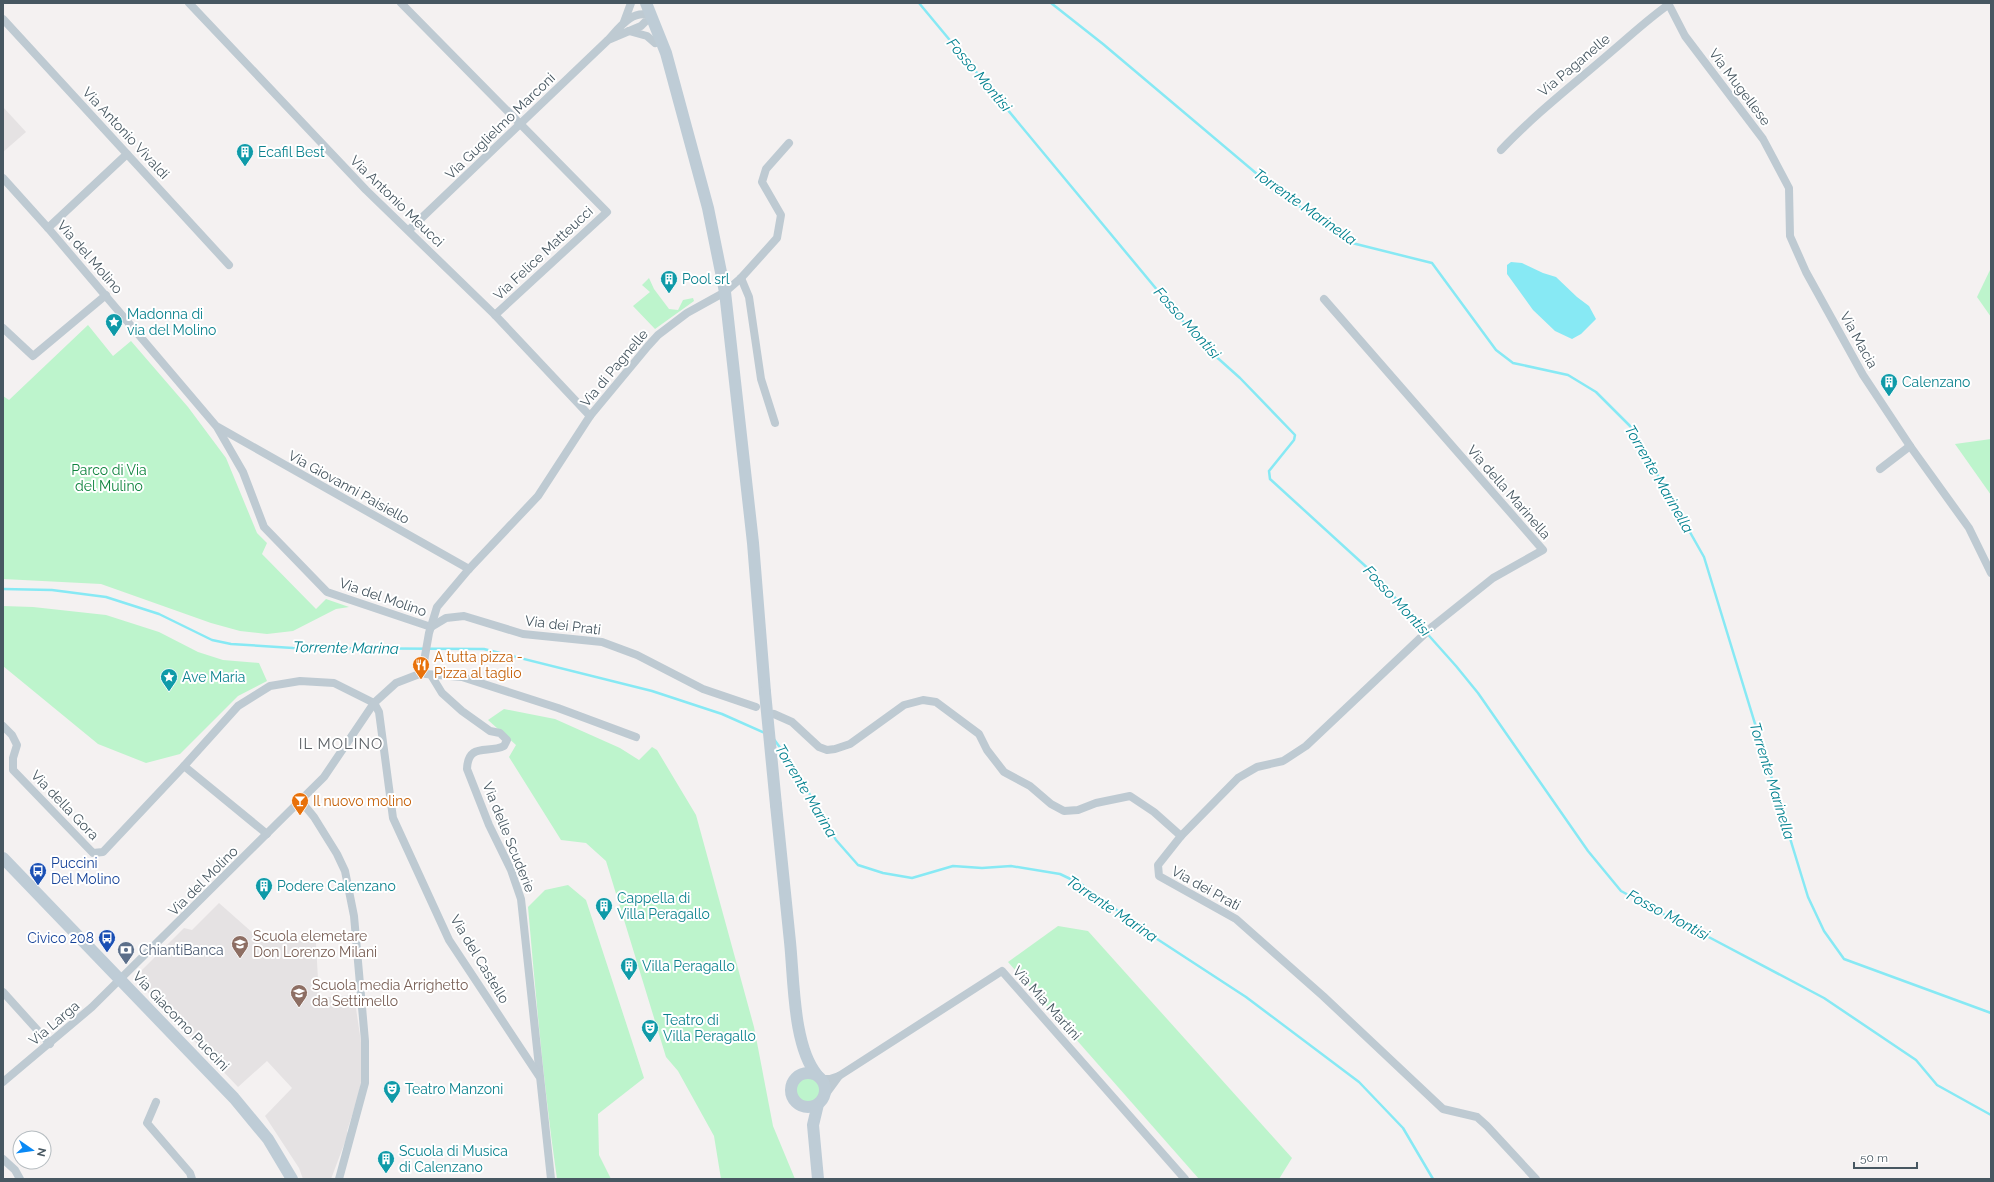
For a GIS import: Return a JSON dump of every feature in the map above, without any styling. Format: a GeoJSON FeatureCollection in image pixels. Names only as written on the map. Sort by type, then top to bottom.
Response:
{"type":"FeatureCollection","features":[{"type":"Feature","properties":{"kind":"main road"},"geometry":{"type":"LineString","coordinates":[[645,11],[655,43],[674,86]]}},
{"type":"Feature","properties":{"kind":"main road"},"geometry":{"type":"LineString","coordinates":[[645,11],[666,53],[708,208],[725,292],[753,543],[765,692],[797,1016],[804,1051],[810,1067],[819,1077],[825,1088],[813,1125]]}},
{"type":"Feature","properties":{"kind":"main road","name":"Via Giacomo Puccini"},"geometry":{"type":"LineString","coordinates":[[3,858],[234,1098],[268,1139],[292,1179]]}},
{"type":"Feature","properties":{"kind":"main road"},"geometry":{"type":"LineString","coordinates":[[804,1051],[797,1076],[791,1084],[790,1094],[792,1099],[808,1115],[813,1125],[818,1179]]}},
{"type":"Feature","properties":{"kind":"main road"},"geometry":{"type":"LineString","coordinates":[[797,1076],[806,1073],[819,1077]]}},
{"type":"Feature","properties":{"kind":"main road"},"geometry":{"type":"LineString","coordinates":[[799,1106],[809,1108],[821,1101]]}},
{"type":"Feature","properties":{"kind":"street","name":"Via Antonio Meucci"},"geometry":{"type":"LineString","coordinates":[[189,3],[366,190],[409,230],[495,316],[590,416]]}},
{"type":"Feature","properties":{"kind":"street"},"geometry":{"type":"LineString","coordinates":[[401,3],[521,124]]}},
{"type":"Feature","properties":{"kind":"street","name":"Via Guglielmo Marconi"},"geometry":{"type":"LineString","coordinates":[[624,22],[631,3]]}},
{"type":"Feature","properties":{"kind":"street","name":"Via Paganelle"},"geometry":{"type":"LineString","coordinates":[[1501,150],[1530,120],[1612,52],[1649,18],[1668,4]]}},
{"type":"Feature","properties":{"kind":"street","name":"Via Mugellese"},"geometry":{"type":"LineString","coordinates":[[1668,4],[1685,36],[1763,139],[1789,188]]}},
{"type":"Feature","properties":{"kind":"street","name":"Via Guglielmo Marconi"},"geometry":{"type":"LineString","coordinates":[[409,230],[608,40],[624,22],[645,11]]}},
{"type":"Feature","properties":{"kind":"street","name":"Via Guglielmo Marconi"},"geometry":{"type":"LineString","coordinates":[[608,40],[629,31],[645,11]]}},
{"type":"Feature","properties":{"kind":"street","name":"Via Antonio Vivaldi"},"geometry":{"type":"LineString","coordinates":[[3,19],[229,265]]}},
{"type":"Feature","properties":{"kind":"street"},"geometry":{"type":"LineString","coordinates":[[629,31],[647,36],[655,43]]}},
{"type":"Feature","properties":{"kind":"street","name":"Via Felice Matteucci"},"geometry":{"type":"LineString","coordinates":[[495,316],[607,212],[521,124]]}},
{"type":"Feature","properties":{"kind":"street","name":"Via di Pagnelle"},"geometry":{"type":"LineString","coordinates":[[430,630],[437,607],[469,569],[538,496],[590,416],[658,335],[687,313],[725,292],[777,238],[781,215],[762,182],[766,169],[789,144]]}},
{"type":"Feature","properties":{"kind":"street"},"geometry":{"type":"LineString","coordinates":[[48,228],[128,154]]}},
{"type":"Feature","properties":{"kind":"street","name":"Via del Molino"},"geometry":{"type":"LineString","coordinates":[[3,178],[106,295],[217,426],[244,472],[264,527],[327,592],[430,630],[423,670],[396,682],[374,703],[324,777],[120,980]]}},
{"type":"Feature","properties":{"kind":"street","name":"Via Macia"},"geometry":{"type":"LineString","coordinates":[[1789,188],[1790,236],[1806,272],[1863,375],[1910,446],[1969,528],[1991,573]]}},
{"type":"Feature","properties":{"kind":"street"},"geometry":{"type":"LineString","coordinates":[[740,278],[749,297],[761,379],[775,423]]}},
{"type":"Feature","properties":{"kind":"street"},"geometry":{"type":"LineString","coordinates":[[3,328],[33,356],[106,295]]}},
{"type":"Feature","properties":{"kind":"street","name":"Via della Marinella"},"geometry":{"type":"LineString","coordinates":[[1181,836],[1238,778],[1258,766],[1283,761],[1306,746],[1433,626],[1493,578],[1543,550],[1324,299]]}},
{"type":"Feature","properties":{"kind":"street","name":"Via Giovanni Paisiello"},"geometry":{"type":"LineString","coordinates":[[217,426],[469,569]]}},
{"type":"Feature","properties":{"kind":"street"},"geometry":{"type":"LineString","coordinates":[[1880,469],[1910,446]]}},
{"type":"Feature","properties":{"kind":"street","name":"Via dei Prati"},"geometry":{"type":"LineString","coordinates":[[430,630],[446,618],[464,616],[523,634],[602,642],[637,655],[703,689],[756,707]]}},
{"type":"Feature","properties":{"kind":"street"},"geometry":{"type":"LineString","coordinates":[[423,670],[431,675],[462,677],[533,700],[636,737]]}},
{"type":"Feature","properties":{"kind":"street","name":"Via delle Scuderie"},"geometry":{"type":"LineString","coordinates":[[431,675],[442,693],[462,711],[490,731],[500,733],[507,740],[504,746],[500,748],[486,749],[471,754],[467,759],[467,769],[489,825],[511,870],[521,899],[539,1076]]}},
{"type":"Feature","properties":{"kind":"street"},"geometry":{"type":"LineString","coordinates":[[267,834],[184,766],[238,706],[270,686],[300,681],[334,683],[374,703]]}},
{"type":"Feature","properties":{"kind":"street"},"geometry":{"type":"LineString","coordinates":[[774,714],[792,722],[820,747],[827,750],[836,749],[850,744],[904,705],[923,700],[936,702],[979,734],[987,750],[1004,772],[1030,786],[1052,804],[1064,811],[1078,810],[1096,802],[1130,796],[1154,812],[1181,836]]}},
{"type":"Feature","properties":{"kind":"street","name":"Via del Castello"},"geometry":{"type":"LineString","coordinates":[[374,703],[379,712],[393,818],[449,940],[539,1076],[551,1179]]}},
{"type":"Feature","properties":{"kind":"street","name":"Via della Gora"},"geometry":{"type":"LineString","coordinates":[[3,726],[12,735],[17,744],[13,758],[13,770],[92,854],[103,852],[184,766]]}},
{"type":"Feature","properties":{"kind":"street"},"geometry":{"type":"LineString","coordinates":[[300,800],[318,823],[337,854],[345,872],[354,916],[365,1041],[365,1083],[339,1179]]}},
{"type":"Feature","properties":{"kind":"street","name":"Via dei Prati"},"geometry":{"type":"LineString","coordinates":[[1181,836],[1158,865],[1159,876],[1236,919],[1323,996],[1443,1109],[1477,1117],[1536,1179]]}},
{"type":"Feature","properties":{"kind":"street","name":"Via Mia Martini"},"geometry":{"type":"LineString","coordinates":[[819,1077],[830,1079],[839,1076],[1002,971],[1185,1179]]}},
{"type":"Feature","properties":{"kind":"street","name":"Via Larga"},"geometry":{"type":"LineString","coordinates":[[3,1082],[92,1008],[120,980]]}},
{"type":"Feature","properties":{"kind":"street"},"geometry":{"type":"LineString","coordinates":[[3,992],[50,1044]]}},
{"type":"Feature","properties":{"kind":"street","name":"Via Mia Martini"},"geometry":{"type":"LineString","coordinates":[[821,1101],[839,1076]]}},
{"type":"Feature","properties":{"kind":"street"},"geometry":{"type":"LineString","coordinates":[[156,1102],[147,1123],[190,1173],[192,1179]]}},
{"type":"Feature","properties":{"kind":"street"},"geometry":{"type":"LineString","coordinates":[[3,1159],[15,1170],[20,1179]]}},
{"type":"Feature","properties":{"kind":"shaded area"},"geometry":{"type":"Polygon","coordinates":[[[3,107],[26,132],[3,152],[3,107]]]}},
{"type":"Feature","properties":{"kind":"shaded area"},"geometry":{"type":"Polygon","coordinates":[[[219,903],[254,934],[316,943],[319,998],[354,995],[361,1042],[362,1077],[358,1097],[347,1131],[348,1134],[331,1179],[303,1179],[299,1168],[265,1116],[292,1088],[267,1061],[238,1087],[142,986],[142,970],[184,928],[192,930],[219,903]]]}},
{"type":"Feature","properties":{"kind":"green space"},"geometry":{"type":"Polygon","coordinates":[[[1991,268],[1991,317],[1977,297],[1991,268]]]}},
{"type":"Feature","properties":{"kind":"green space"},"geometry":{"type":"Polygon","coordinates":[[[649,278],[654,289],[669,309],[678,310],[683,300],[693,298],[694,301],[655,329],[633,306],[650,292],[642,285],[649,278]]]}},
{"type":"Feature","properties":{"kind":"green space","name":"Parco di Via del Mulino"},"geometry":{"type":"Polygon","coordinates":[[[88,325],[113,356],[131,341],[188,407],[226,458],[257,533],[267,543],[262,554],[316,609],[326,599],[349,607],[336,609],[293,631],[267,634],[240,631],[211,623],[101,584],[3,579],[3,396],[9,400],[88,325]]]}},
{"type":"Feature","properties":{"kind":"green space"},"geometry":{"type":"Polygon","coordinates":[[[1991,439],[1991,495],[1955,444],[1991,439]]]}},
{"type":"Feature","properties":{"kind":"green space"},"geometry":{"type":"Polygon","coordinates":[[[3,606],[33,607],[106,615],[159,632],[198,652],[223,660],[259,663],[267,681],[238,696],[180,754],[146,763],[98,744],[3,666],[3,606]]]}},
{"type":"Feature","properties":{"kind":"green space"},"geometry":{"type":"Polygon","coordinates":[[[504,709],[555,719],[620,748],[639,760],[652,747],[657,750],[696,815],[754,1027],[773,1126],[795,1179],[721,1179],[714,1136],[678,1071],[666,1057],[606,861],[586,843],[561,840],[509,757],[516,745],[488,720],[504,709]]]}},
{"type":"Feature","properties":{"kind":"green space"},"geometry":{"type":"Polygon","coordinates":[[[568,885],[586,900],[644,1078],[598,1114],[599,1155],[611,1179],[557,1179],[552,1145],[537,1009],[528,907],[545,890],[568,885]]]}},
{"type":"Feature","properties":{"kind":"green space"},"geometry":{"type":"Polygon","coordinates":[[[1058,926],[1088,931],[1292,1158],[1279,1179],[1199,1179],[1008,962],[1058,926]]]}},
{"type":"Feature","properties":{"kind":"green space"},"geometry":{"type":"Polygon","coordinates":[[[807,1078],[817,1081],[820,1091],[817,1101],[807,1104],[797,1101],[794,1091],[797,1081],[807,1078]]]}},
{"type":"Feature","properties":{"kind":"water"},"geometry":{"type":"Polygon","coordinates":[[[1511,262],[1522,263],[1543,273],[1556,277],[1589,306],[1596,319],[1581,334],[1572,339],[1555,331],[1533,310],[1507,274],[1507,265],[1511,262]]]}},
{"type":"Feature","properties":{"kind":"waterway","name":"Fosso Montisi"},"geometry":{"type":"LineString","coordinates":[[919,3],[1202,344],[1240,378],[1295,435],[1294,440],[1269,471],[1270,479],[1373,573],[1456,666],[1478,693],[1588,851],[1621,891],[1824,998],[1916,1060],[1937,1085],[1991,1115]]}},
{"type":"Feature","properties":{"kind":"waterway","name":"Torrente Marinella"},"geometry":{"type":"LineString","coordinates":[[1051,3],[1103,44],[1276,190],[1352,243],[1432,263],[1496,350],[1513,363],[1568,375],[1596,392],[1630,426],[1704,557],[1808,897],[1824,931],[1844,959],[1991,1013]]}},
{"type":"Feature","properties":{"kind":"waterway","name":"Torrente Marina"},"geometry":{"type":"LineString","coordinates":[[3,589],[52,590],[106,597],[159,614],[212,640],[231,644],[293,648],[484,649],[652,691],[722,714],[765,733]]}},
{"type":"Feature","properties":{"kind":"waterway","name":"Torrente Marina"},"geometry":{"type":"LineString","coordinates":[[773,738],[793,765],[836,840],[858,865],[883,873],[912,878],[953,866],[982,868],[1011,866],[1060,874],[1081,884],[1151,935],[1246,997],[1359,1082],[1403,1128],[1433,1179]]}},
{"type":"Feature","properties":{"kind":"place","name":"Ecafil Best"},"geometry":{"type":"Point","coordinates":[245,167]}},
{"type":"Feature","properties":{"kind":"place","name":"Pool srl"},"geometry":{"type":"Point","coordinates":[669,294]}},
{"type":"Feature","properties":{"kind":"place","name":"Madonna di via del Molino"},"geometry":{"type":"Point","coordinates":[114,337]}},
{"type":"Feature","properties":{"kind":"place","name":"Calenzano"},"geometry":{"type":"Point","coordinates":[1889,397]}},
{"type":"Feature","properties":{"kind":"place","name":"A tutta pizza - Pizza al taglio"},"geometry":{"type":"Point","coordinates":[421,680]}},
{"type":"Feature","properties":{"kind":"place","name":"Ave Maria"},"geometry":{"type":"Point","coordinates":[169,692]}},
{"type":"Feature","properties":{"kind":"place","name":"Il nuovo molino"},"geometry":{"type":"Point","coordinates":[300,816]}},
{"type":"Feature","properties":{"kind":"place","name":"Puccini Del Molino"},"geometry":{"type":"Point","coordinates":[38,886]}},
{"type":"Feature","properties":{"kind":"place","name":"Podere Calenzano"},"geometry":{"type":"Point","coordinates":[264,901]}},
{"type":"Feature","properties":{"kind":"place","name":"Cappella di Villa Peragallo"},"geometry":{"type":"Point","coordinates":[604,921]}},
{"type":"Feature","properties":{"kind":"place","name":"Civico 208"},"geometry":{"type":"Point","coordinates":[107,953]}},
{"type":"Feature","properties":{"kind":"place","name":"Scuola elemetare Don Lorenzo Milani"},"geometry":{"type":"Point","coordinates":[240,959]}},
{"type":"Feature","properties":{"kind":"place","name":"ChiantiBanca"},"geometry":{"type":"Point","coordinates":[126,965]}},
{"type":"Feature","properties":{"kind":"place","name":"Villa Peragallo"},"geometry":{"type":"Point","coordinates":[629,981]}},
{"type":"Feature","properties":{"kind":"place","name":"Scuola media Arrighetto da Settimello"},"geometry":{"type":"Point","coordinates":[299,1008]}},
{"type":"Feature","properties":{"kind":"place","name":"Teatro di Villa Peragallo"},"geometry":{"type":"Point","coordinates":[650,1043]}},
{"type":"Feature","properties":{"kind":"place","name":"Teatro Manzoni"},"geometry":{"type":"Point","coordinates":[392,1104]}},
{"type":"Feature","properties":{"kind":"place","name":"Scuola di Musica di Calenzano"},"geometry":{"type":"Point","coordinates":[386,1174]}},
{"type":"Feature","properties":{"kind":"district","name":"IL MOLINO"},"geometry":{"type":"Point","coordinates":[341,744]}}]}
